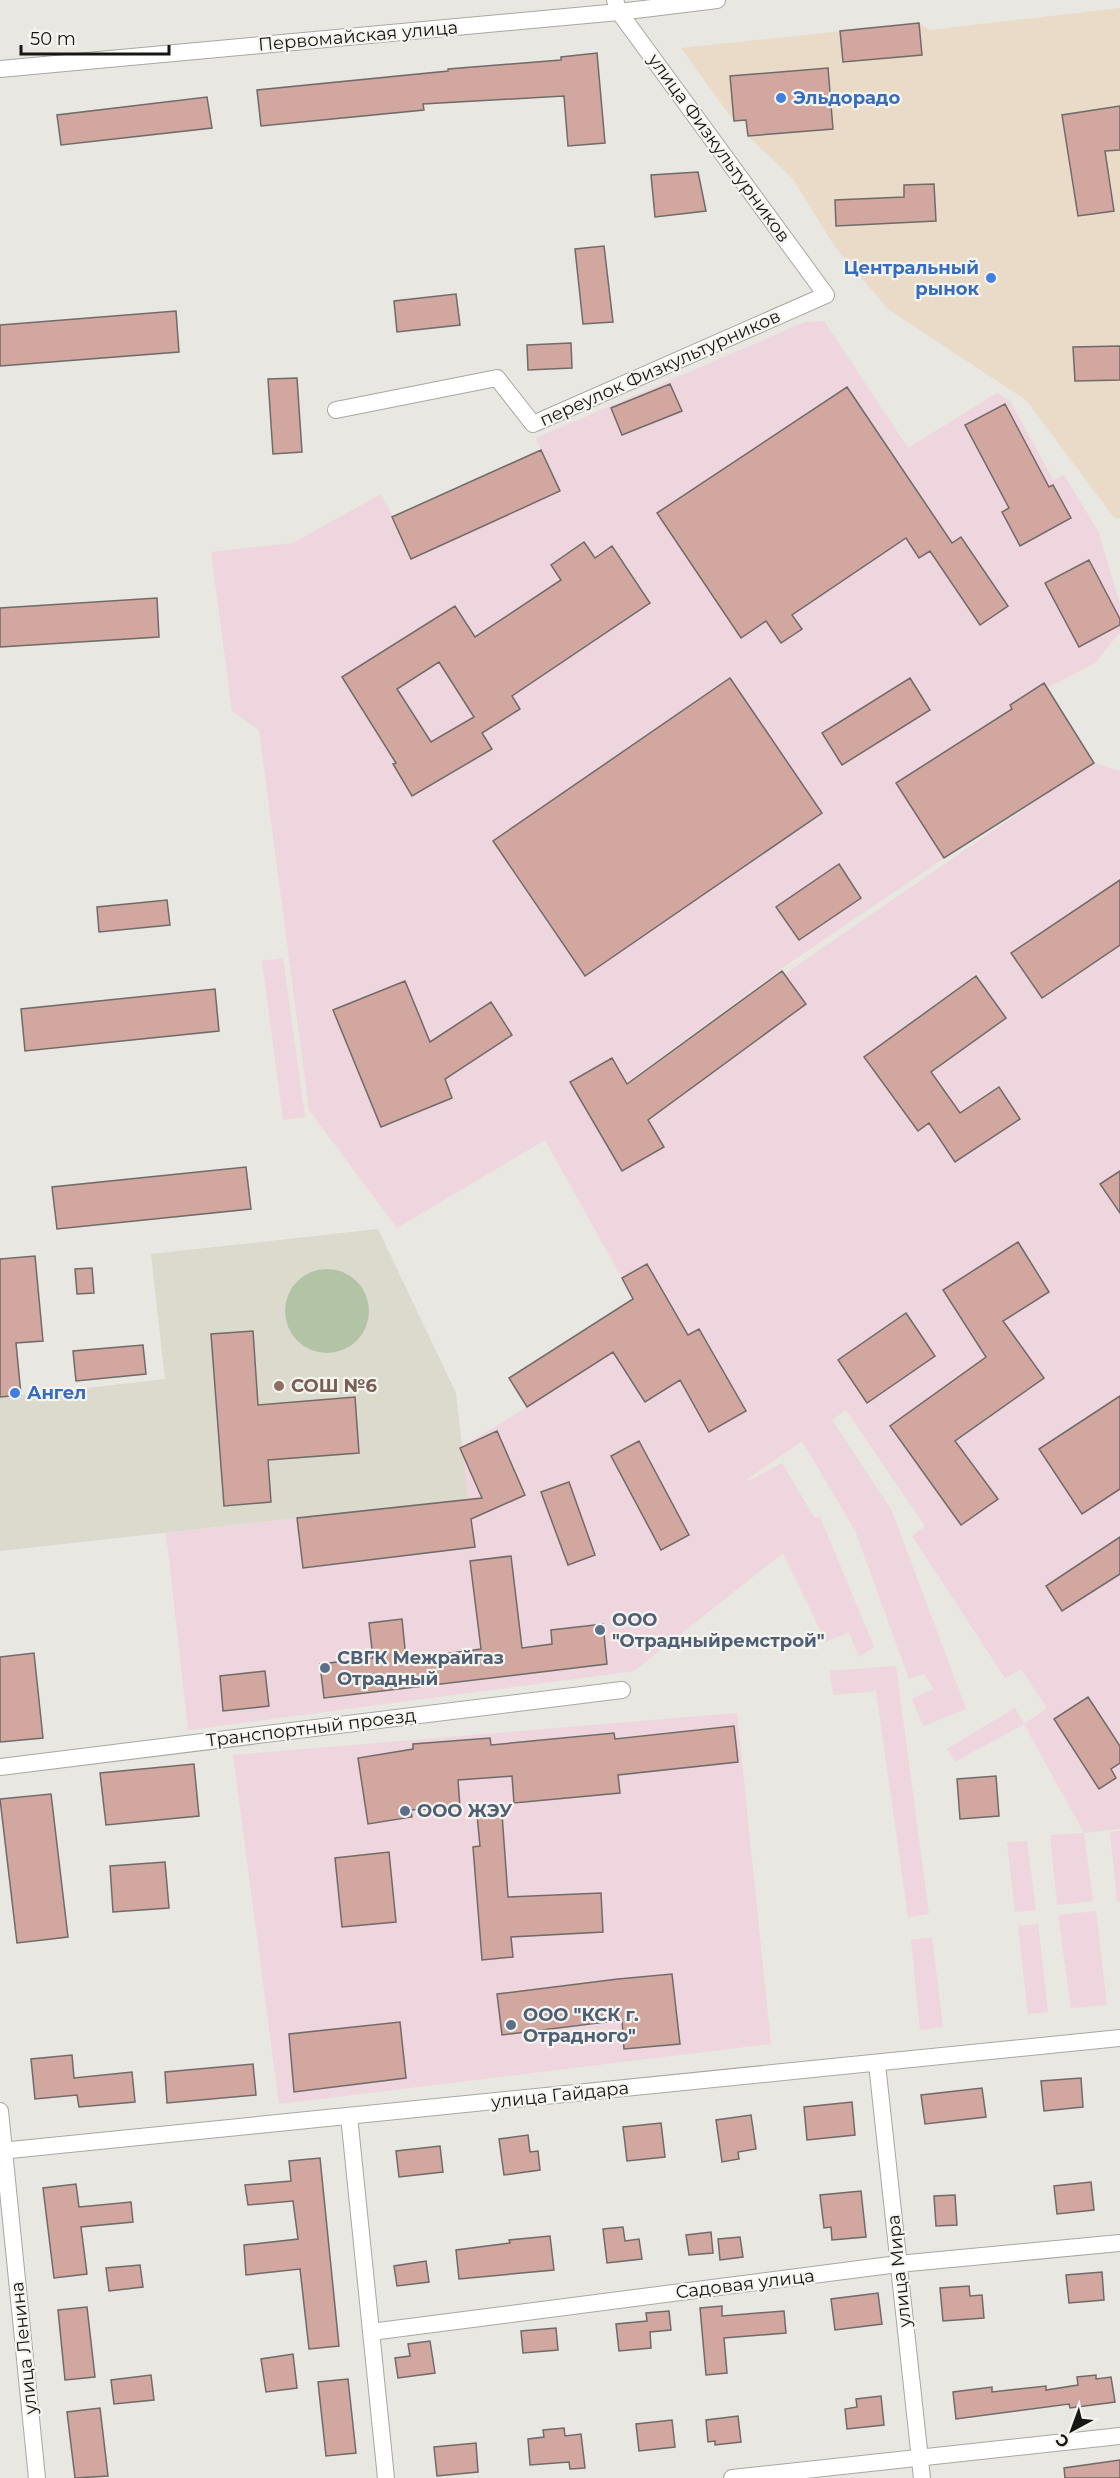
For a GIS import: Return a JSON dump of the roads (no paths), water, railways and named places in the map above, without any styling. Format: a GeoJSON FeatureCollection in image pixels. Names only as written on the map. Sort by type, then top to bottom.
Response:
{"type":"FeatureCollection","features":[{"type":"Feature","properties":{"kind":"street","name":"Первомайская улица"},"geometry":{"type":"LineString","coordinates":[[0,69],[617,6],[717,0]]}},
{"type":"Feature","properties":{"kind":"street","name":"улица Физкультурников"},"geometry":{"type":"LineString","coordinates":[[617,6],[826,295]]}},
{"type":"Feature","properties":{"kind":"street","name":"переулок Физкультурников"},"geometry":{"type":"LineString","coordinates":[[336,410],[497,378],[533,424],[826,295]]}},
{"type":"Feature","properties":{"kind":"street","name":"Транспортный проезд"},"geometry":{"type":"LineString","coordinates":[[0,1767],[622,1689]]}},
{"type":"Feature","properties":{"kind":"street","name":"улица Гайдара"},"geometry":{"type":"LineString","coordinates":[[2,2151],[1120,2038]]}},
{"type":"Feature","properties":{"kind":"street","name":"улица Мира"},"geometry":{"type":"LineString","coordinates":[[877,2064],[922,2478]]}},
{"type":"Feature","properties":{"kind":"street","name":"улица Ленина"},"geometry":{"type":"LineString","coordinates":[[0,2111],[2,2151],[37,2478]]}},
{"type":"Feature","properties":{"kind":"street"},"geometry":{"type":"LineString","coordinates":[[349,2116],[386,2478]]}},
{"type":"Feature","properties":{"kind":"street","name":"Садовая улица"},"geometry":{"type":"LineString","coordinates":[[371,2332],[898,2264],[1120,2243]]}},
{"type":"Feature","properties":{"kind":"street"},"geometry":{"type":"LineString","coordinates":[[732,2478],[1120,2436]]}},
{"type":"Feature","properties":{"kind":"place","name":"Эльдорадо"},"geometry":{"type":"Point","coordinates":[781,98]}},
{"type":"Feature","properties":{"kind":"place","name":"Центральный рынок"},"geometry":{"type":"Point","coordinates":[991,278]}},
{"type":"Feature","properties":{"kind":"place","name":"СОШ №6"},"geometry":{"type":"Point","coordinates":[279,1386]}},
{"type":"Feature","properties":{"kind":"place","name":"Ангел"},"geometry":{"type":"Point","coordinates":[15,1393]}},
{"type":"Feature","properties":{"kind":"place","name":"ООО \"Отрадныйремстрой\""},"geometry":{"type":"Point","coordinates":[600,1630]}},
{"type":"Feature","properties":{"kind":"place","name":"СВГК Межрайгаз Отрадный"},"geometry":{"type":"Point","coordinates":[325,1668]}},
{"type":"Feature","properties":{"kind":"place","name":"ООО ЖЭУ"},"geometry":{"type":"Point","coordinates":[405,1811]}},
{"type":"Feature","properties":{"kind":"place","name":"ООО \"КСК г. Отрадного\""},"geometry":{"type":"Point","coordinates":[511,2025]}}]}
